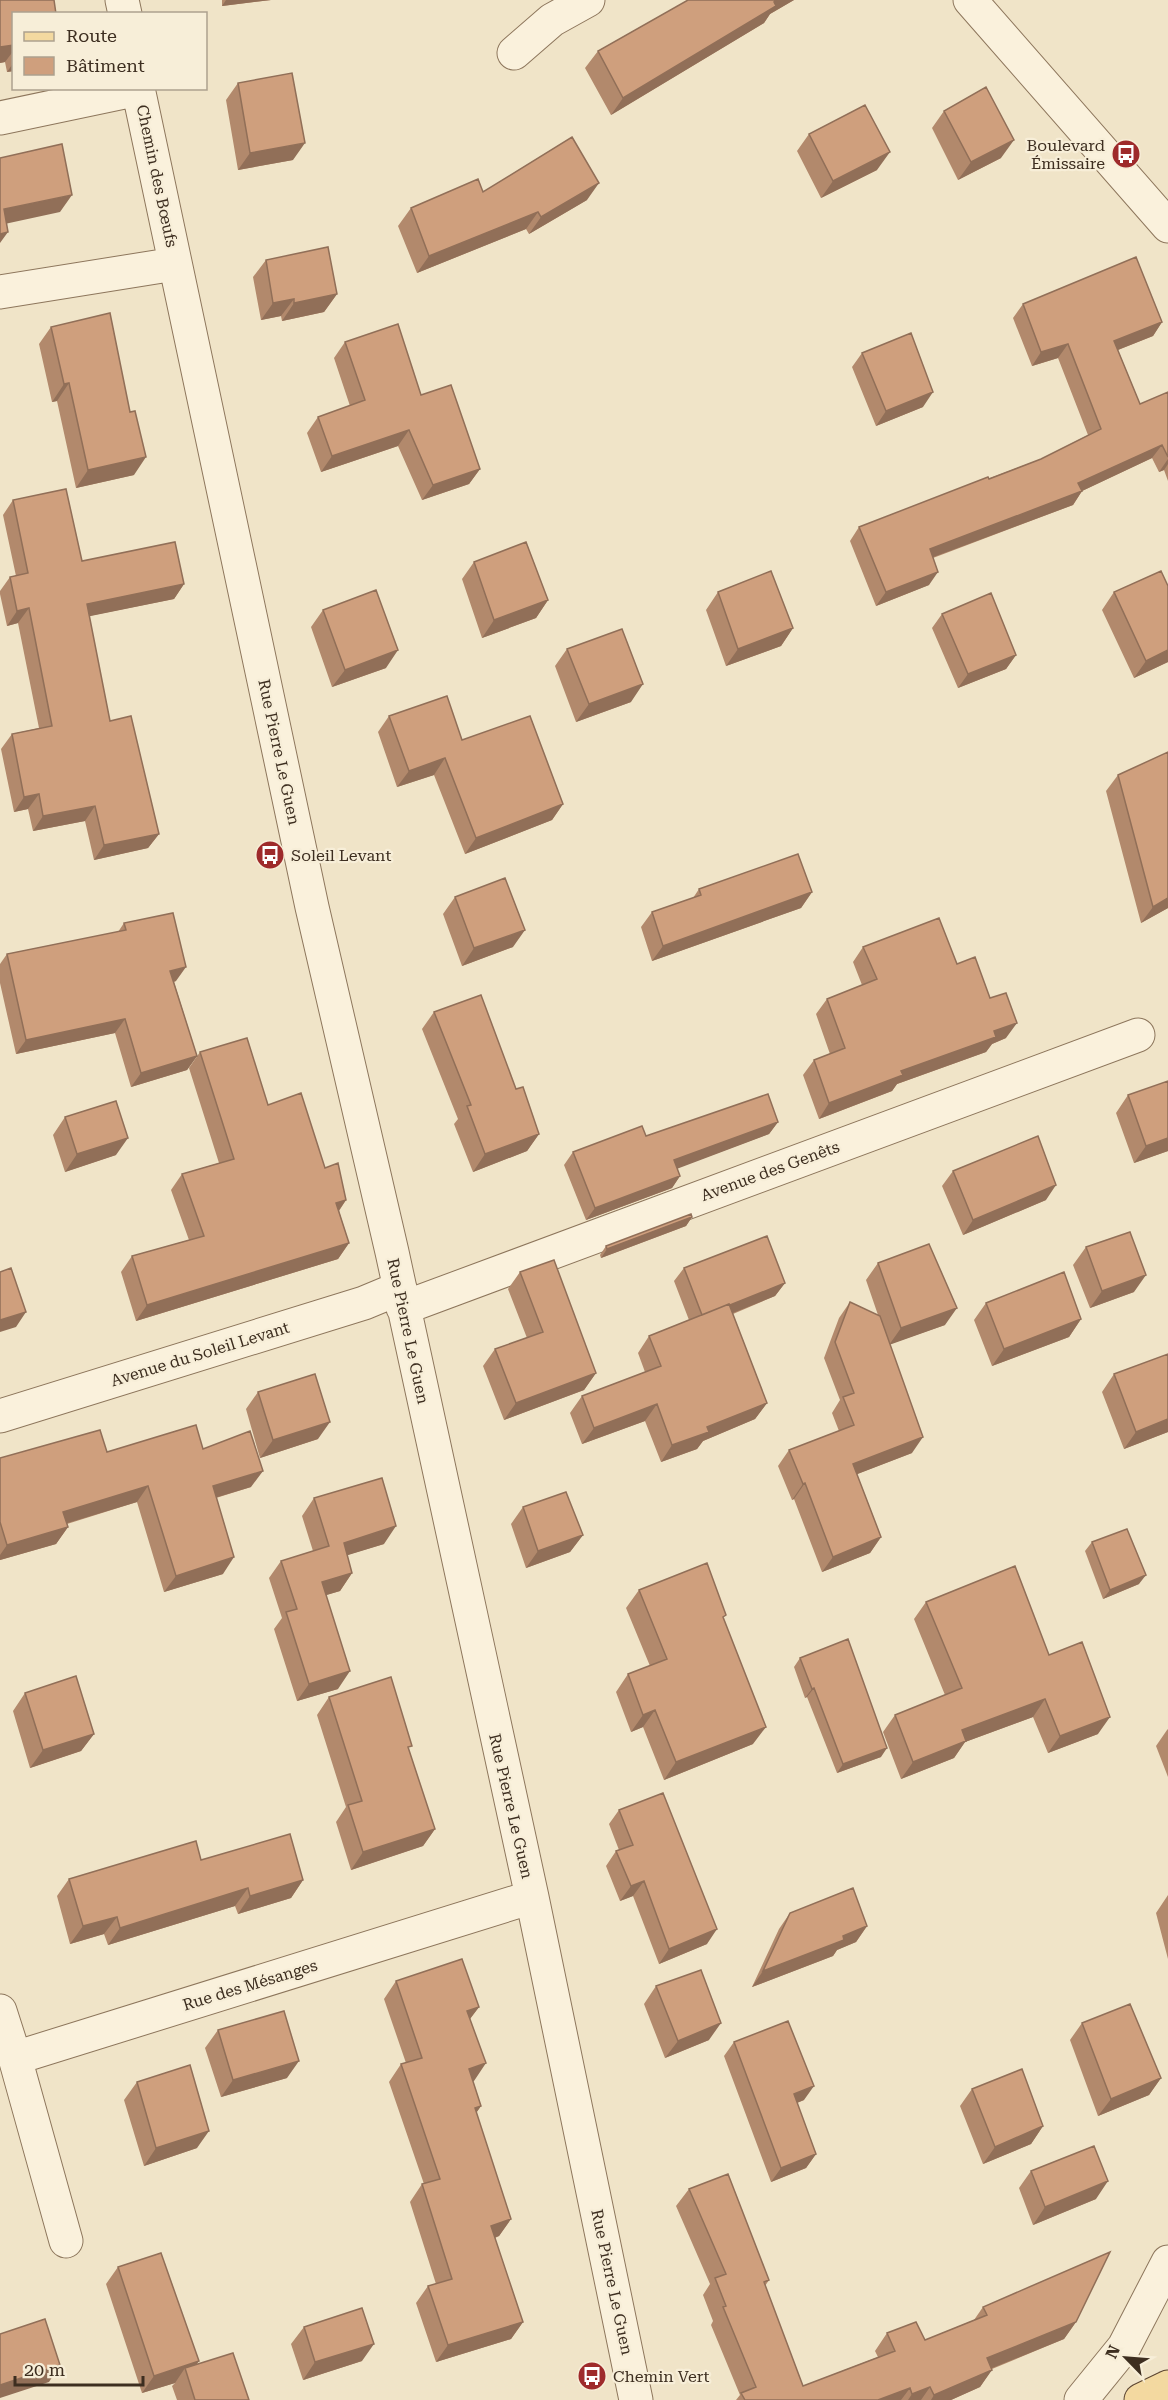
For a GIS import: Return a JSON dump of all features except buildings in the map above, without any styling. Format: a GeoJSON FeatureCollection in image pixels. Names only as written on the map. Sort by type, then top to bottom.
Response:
{"type":"FeatureCollection","features":[{"type":"Feature","properties":{"kind":"street"},"geometry":{"type":"LineString","coordinates":[[514,53],[552,20],[588,0]]}},
{"type":"Feature","properties":{"kind":"street"},"geometry":{"type":"LineString","coordinates":[[970,0],[1168,226]]}},
{"type":"Feature","properties":{"kind":"street"},"geometry":{"type":"LineString","coordinates":[[0,118],[133,90]]}},
{"type":"Feature","properties":{"kind":"street","name":"Chemin des Bœufs"},"geometry":{"type":"LineString","coordinates":[[138,90],[175,264]]}},
{"type":"Feature","properties":{"kind":"street"},"geometry":{"type":"LineString","coordinates":[[0,292],[175,264]]}},
{"type":"Feature","properties":{"kind":"street","name":"Rue Pierre Le Guen"},"geometry":{"type":"LineString","coordinates":[[175,264],[312,907],[401,1298],[532,1897],[636,2400]]}},
{"type":"Feature","properties":{"kind":"street","name":"Avenue des Genêts"},"geometry":{"type":"LineString","coordinates":[[401,1298],[1138,1035]]}},
{"type":"Feature","properties":{"kind":"street","name":"Avenue du Soleil Levant"},"geometry":{"type":"LineString","coordinates":[[0,1416],[363,1304],[401,1298]]}},
{"type":"Feature","properties":{"kind":"street","name":"Rue des Mésanges"},"geometry":{"type":"LineString","coordinates":[[15,2058],[532,1897]]}},
{"type":"Feature","properties":{"kind":"street"},"geometry":{"type":"LineString","coordinates":[[0,2011],[66,2241]]}},
{"type":"Feature","properties":{"kind":"street"},"geometry":{"type":"LineString","coordinates":[[1081,2400],[1124,2347],[1168,2262]]}},
{"type":"Feature","properties":{"kind":"place","name":"Boulevard Émissaire"},"geometry":{"type":"Point","coordinates":[1126,154]}},
{"type":"Feature","properties":{"kind":"place","name":"Soleil Levant"},"geometry":{"type":"Point","coordinates":[270,855]}},
{"type":"Feature","properties":{"kind":"place","name":"Chemin Vert"},"geometry":{"type":"Point","coordinates":[592,2376]}}]}
